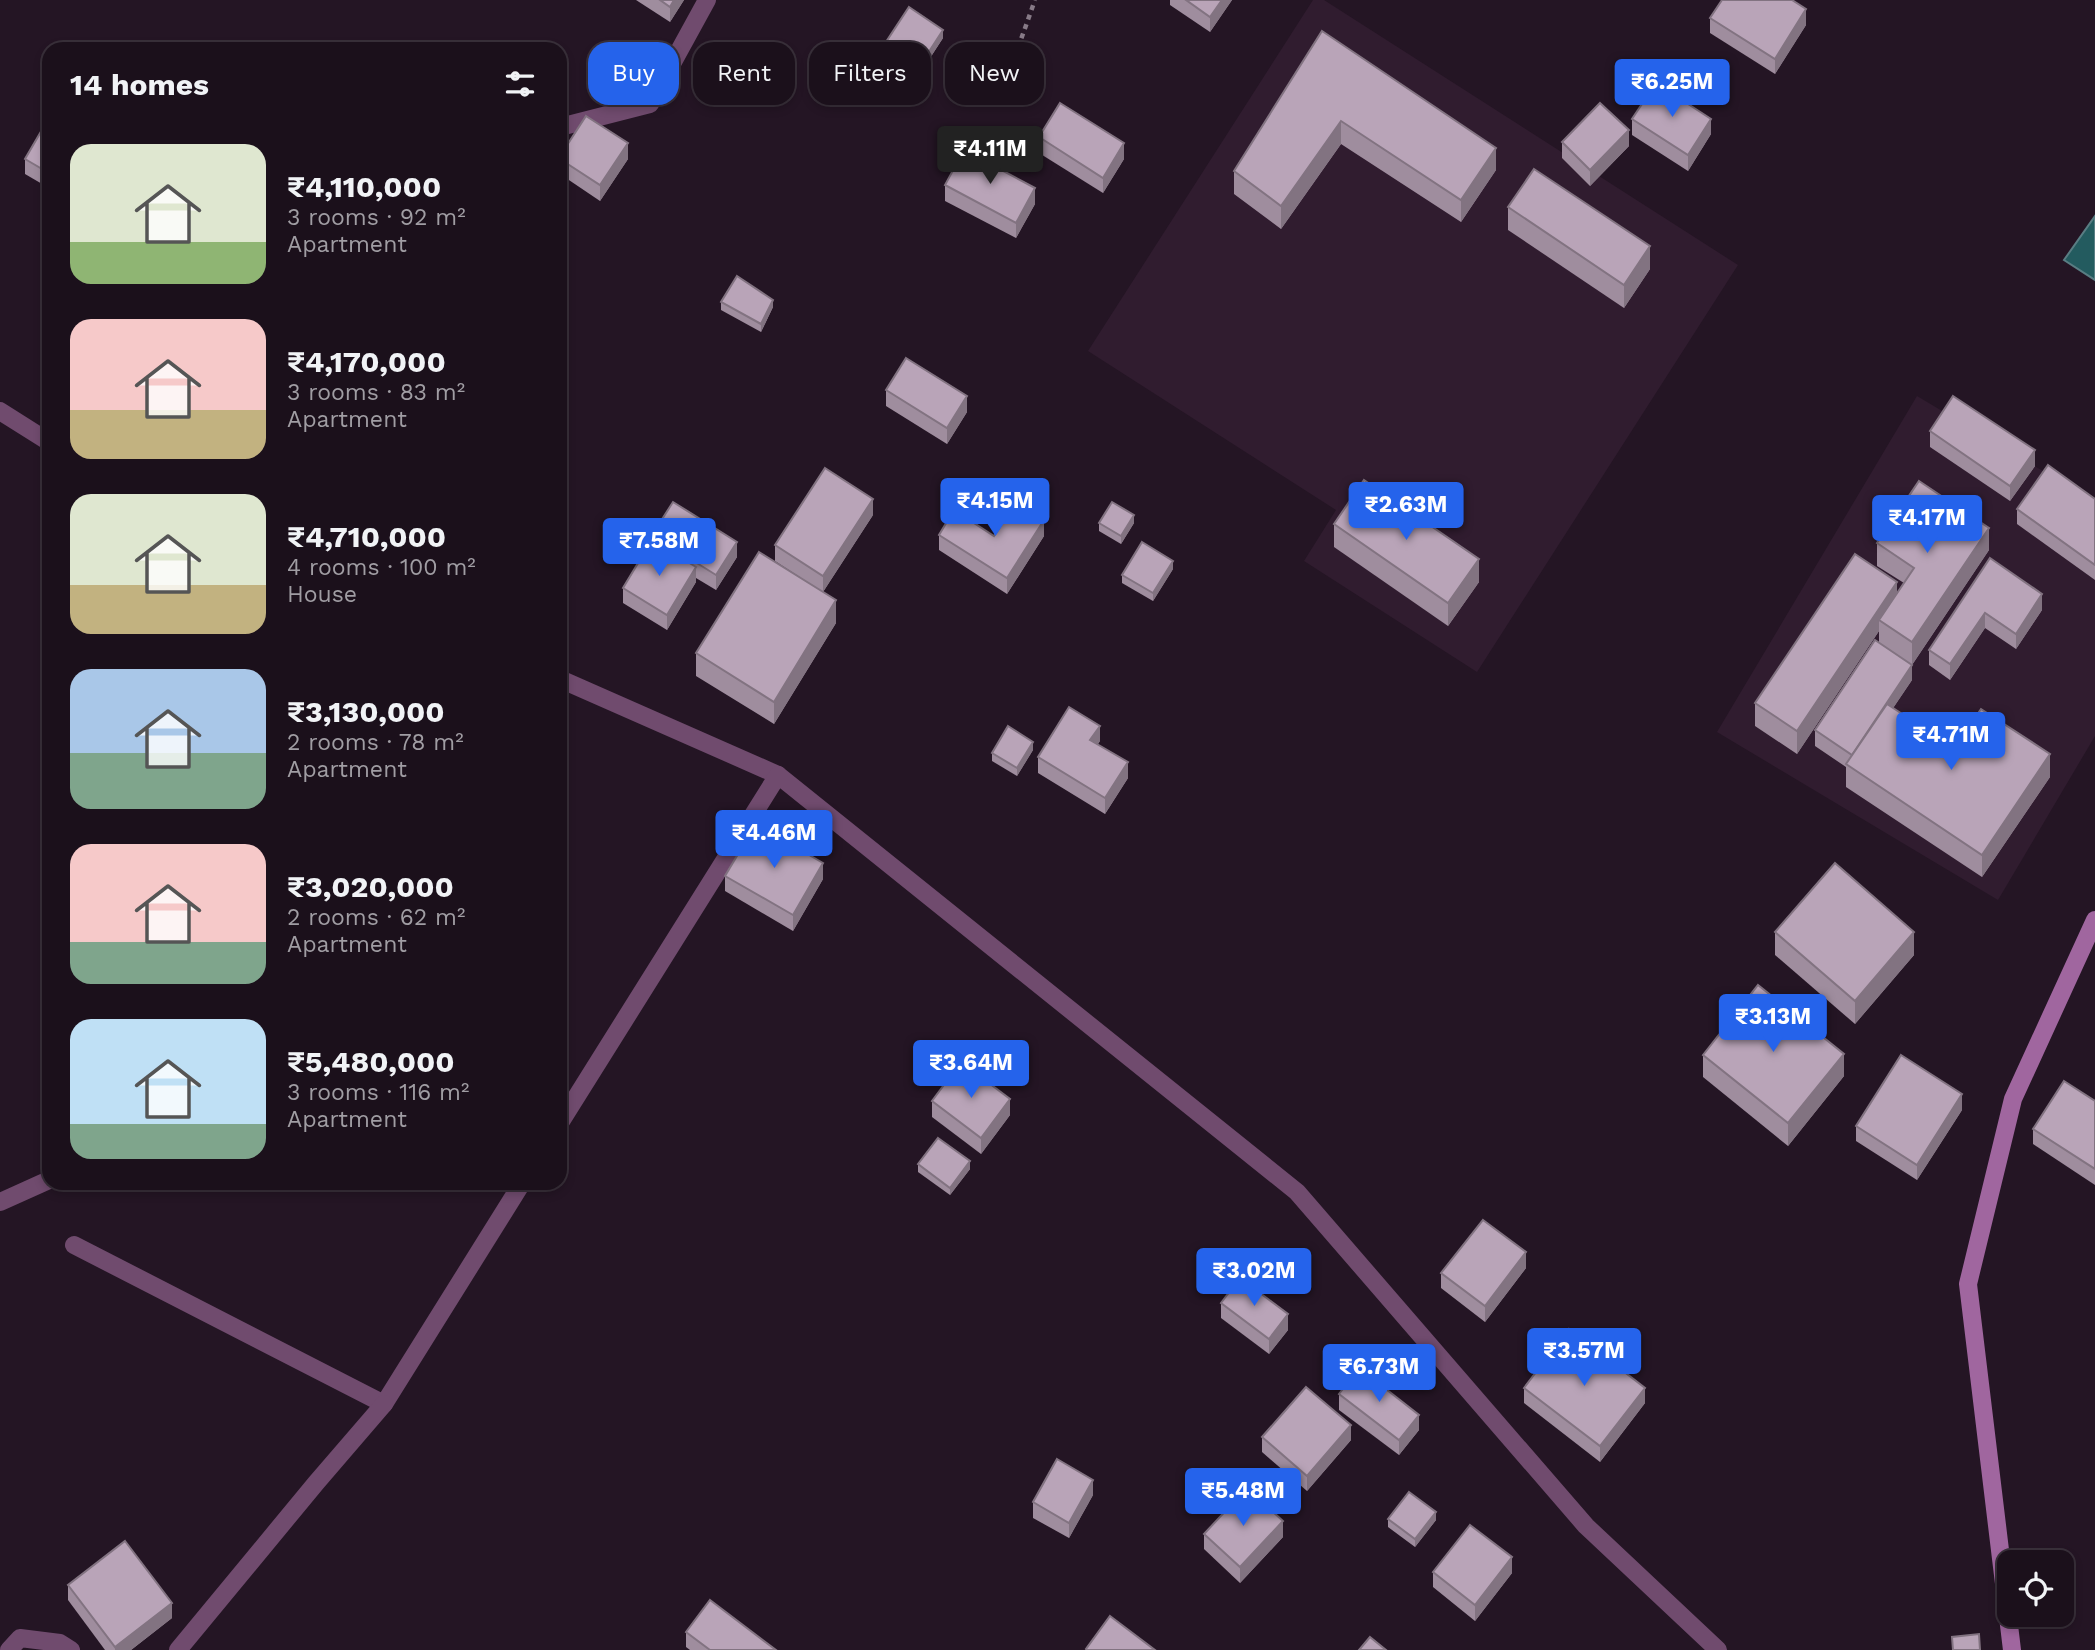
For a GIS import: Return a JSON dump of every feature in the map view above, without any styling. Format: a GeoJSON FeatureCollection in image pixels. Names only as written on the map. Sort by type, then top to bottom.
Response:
{"type":"FeatureCollection","features":[{"type":"Feature","properties":{"kind":"main road"},"geometry":{"type":"LineString","coordinates":[[2012,1650],[1968,1284],[2013,1099],[2095,920]]}},
{"type":"Feature","properties":{"kind":"street"},"geometry":{"type":"LineString","coordinates":[[567,125],[650,104],[707,0]]}},
{"type":"Feature","properties":{"kind":"street"},"geometry":{"type":"LineString","coordinates":[[0,411],[42,438]]}},
{"type":"Feature","properties":{"kind":"street"},"geometry":{"type":"LineString","coordinates":[[567,682],[778,775],[1297,1192],[1586,1526],[1718,1650]]}},
{"type":"Feature","properties":{"kind":"street"},"geometry":{"type":"LineString","coordinates":[[567,1112],[778,775]]}},
{"type":"Feature","properties":{"kind":"street"},"geometry":{"type":"LineString","coordinates":[[0,1202],[42,1183]]}},
{"type":"Feature","properties":{"kind":"street"},"geometry":{"type":"LineString","coordinates":[[178,1650],[384,1404],[519,1190]]}},
{"type":"Feature","properties":{"kind":"street"},"geometry":{"type":"LineString","coordinates":[[74,1245],[384,1404]]}},
{"type":"Feature","properties":{"kind":"street"},"geometry":{"type":"LineString","coordinates":[[9,1650],[20,1638],[60,1643],[71,1650]]}},
{"type":"Feature","properties":{"kind":"path"},"geometry":{"type":"LineString","coordinates":[[1020,42],[1035,0]]}},
{"type":"Feature","properties":{"kind":"shaded area"},"geometry":{"type":"Polygon","coordinates":[[[1313,0],[1324,0],[1738,265],[1477,672],[1304,561],[1336,510],[1088,351],[1313,0]]]}},
{"type":"Feature","properties":{"kind":"shaded area"},"geometry":{"type":"Polygon","coordinates":[[[2095,216],[2095,280],[2064,260],[2095,216]]]}},
{"type":"Feature","properties":{"kind":"shaded area"},"geometry":{"type":"Polygon","coordinates":[[[1917,396],[2095,502],[2095,736],[1998,900],[1717,732],[1917,396]]]}},
{"type":"Feature","properties":{"kind":"building"},"geometry":{"type":"Polygon","coordinates":[[[660,0],[674,0],[670,7],[660,0]]]}},
{"type":"Feature","properties":{"kind":"building"},"geometry":{"type":"Polygon","coordinates":[[[1186,0],[1222,0],[1210,17],[1186,0]]]}},
{"type":"Feature","properties":{"kind":"building"},"geometry":{"type":"Polygon","coordinates":[[[1722,0],[1792,0],[1806,9],[1775,59],[1710,18],[1722,0]]]}},
{"type":"Feature","properties":{"kind":"building"},"geometry":{"type":"Polygon","coordinates":[[[909,7],[943,30],[931,48],[931,42],[886,42],[909,7]]]}},
{"type":"Feature","properties":{"kind":"building"},"geometry":{"type":"Polygon","coordinates":[[[1322,31],[1496,148],[1461,200],[1341,121],[1281,206],[1234,171],[1322,31]]]}},
{"type":"Feature","properties":{"kind":"building"},"geometry":{"type":"Polygon","coordinates":[[[1656,83],[1711,119],[1688,155],[1632,119],[1656,83]]]}},
{"type":"Feature","properties":{"kind":"building"},"geometry":{"type":"Polygon","coordinates":[[[1060,103],[1124,143],[1103,178],[1039,137],[1060,103]]]}},
{"type":"Feature","properties":{"kind":"building"},"geometry":{"type":"Polygon","coordinates":[[[1600,103],[1629,130],[1590,170],[1562,142],[1600,103]]]}},
{"type":"Feature","properties":{"kind":"building"},"geometry":{"type":"Polygon","coordinates":[[[586,116],[628,143],[600,185],[567,164],[567,145],[586,116]]]}},
{"type":"Feature","properties":{"kind":"building"},"geometry":{"type":"Polygon","coordinates":[[[42,130],[42,169],[25,159],[42,130]]]}},
{"type":"Feature","properties":{"kind":"building"},"geometry":{"type":"Polygon","coordinates":[[[964,150],[1035,188],[1016,223],[945,185],[964,150]]]}},
{"type":"Feature","properties":{"kind":"building"},"geometry":{"type":"Polygon","coordinates":[[[1534,169],[1650,246],[1624,285],[1508,207],[1534,169]]]}},
{"type":"Feature","properties":{"kind":"building"},"geometry":{"type":"Polygon","coordinates":[[[737,276],[773,300],[761,324],[721,302],[737,276]]]}},
{"type":"Feature","properties":{"kind":"building"},"geometry":{"type":"Polygon","coordinates":[[[906,358],[967,396],[947,428],[886,390],[906,358]]]}},
{"type":"Feature","properties":{"kind":"building"},"geometry":{"type":"Polygon","coordinates":[[[1953,396],[2035,450],[2010,486],[1930,431],[1953,396]]]}},
{"type":"Feature","properties":{"kind":"building"},"geometry":{"type":"Polygon","coordinates":[[[2048,465],[2095,499],[2095,565],[2017,509],[2048,465]]]}},
{"type":"Feature","properties":{"kind":"building"},"geometry":{"type":"Polygon","coordinates":[[[825,468],[873,499],[823,576],[775,545],[825,468]]]}},
{"type":"Feature","properties":{"kind":"building"},"geometry":{"type":"Polygon","coordinates":[[[1364,480],[1479,559],[1448,603],[1334,524],[1364,480]]]}},
{"type":"Feature","properties":{"kind":"building"},"geometry":{"type":"Polygon","coordinates":[[[1919,481],[1989,528],[1912,642],[1879,620],[1914,568],[1877,543],[1919,481]]]}},
{"type":"Feature","properties":{"kind":"building"},"geometry":{"type":"Polygon","coordinates":[[[673,502],[737,542],[716,575],[652,535],[673,502]]]}},
{"type":"Feature","properties":{"kind":"building"},"geometry":{"type":"Polygon","coordinates":[[[1016,502],[1044,520],[1007,578],[939,535],[954,510],[994,536],[1016,502]]]}},
{"type":"Feature","properties":{"kind":"building"},"geometry":{"type":"Polygon","coordinates":[[[1112,502],[1134,515],[1121,536],[1099,523],[1112,502]]]}},
{"type":"Feature","properties":{"kind":"building"},"geometry":{"type":"Polygon","coordinates":[[[652,540],[696,567],[667,615],[623,588],[652,540]]]}},
{"type":"Feature","properties":{"kind":"building"},"geometry":{"type":"Polygon","coordinates":[[[1142,542],[1173,561],[1153,593],[1122,575],[1142,542]]]}},
{"type":"Feature","properties":{"kind":"building"},"geometry":{"type":"Polygon","coordinates":[[[759,552],[836,600],[774,702],[696,653],[759,552]]]}},
{"type":"Feature","properties":{"kind":"building"},"geometry":{"type":"Polygon","coordinates":[[[1855,554],[1897,582],[1797,731],[1755,703],[1855,554]]]}},
{"type":"Feature","properties":{"kind":"building"},"geometry":{"type":"Polygon","coordinates":[[[1990,558],[2042,594],[2016,634],[1985,613],[1950,664],[1929,650],[1990,558]]]}},
{"type":"Feature","properties":{"kind":"building"},"geometry":{"type":"Polygon","coordinates":[[[1875,640],[1912,665],[1852,755],[1815,730],[1875,640]]]}},
{"type":"Feature","properties":{"kind":"building"},"geometry":{"type":"Polygon","coordinates":[[[1887,704],[1954,748],[1981,709],[2050,754],[1982,855],[1846,764],[1887,704]]]}},
{"type":"Feature","properties":{"kind":"building"},"geometry":{"type":"Polygon","coordinates":[[[1069,707],[1100,726],[1090,740],[1128,762],[1105,798],[1038,757],[1069,707]]]}},
{"type":"Feature","properties":{"kind":"building"},"geometry":{"type":"Polygon","coordinates":[[[1008,726],[1033,742],[1017,768],[992,753],[1008,726]]]}},
{"type":"Feature","properties":{"kind":"building"},"geometry":{"type":"Polygon","coordinates":[[[756,824],[823,863],[793,915],[725,876],[756,824]]]}},
{"type":"Feature","properties":{"kind":"building"},"geometry":{"type":"Polygon","coordinates":[[[1835,863],[1914,932],[1855,1001],[1775,932],[1835,863]]]}},
{"type":"Feature","properties":{"kind":"building"},"geometry":{"type":"Polygon","coordinates":[[[1758,985],[1844,1054],[1788,1123],[1703,1055],[1758,985]]]}},
{"type":"Feature","properties":{"kind":"building"},"geometry":{"type":"Polygon","coordinates":[[[1901,1055],[1962,1094],[1917,1165],[1856,1126],[1901,1055]]]}},
{"type":"Feature","properties":{"kind":"building"},"geometry":{"type":"Polygon","coordinates":[[[961,1062],[1010,1099],[981,1138],[932,1101],[961,1062]]]}},
{"type":"Feature","properties":{"kind":"building"},"geometry":{"type":"Polygon","coordinates":[[[2064,1081],[2095,1101],[2095,1169],[2033,1129],[2064,1081]]]}},
{"type":"Feature","properties":{"kind":"building"},"geometry":{"type":"Polygon","coordinates":[[[938,1138],[970,1161],[950,1188],[918,1164],[938,1138]]]}},
{"type":"Feature","properties":{"kind":"building"},"geometry":{"type":"Polygon","coordinates":[[[1483,1220],[1526,1252],[1485,1306],[1441,1273],[1483,1220]]]}},
{"type":"Feature","properties":{"kind":"building"},"geometry":{"type":"Polygon","coordinates":[[[1240,1278],[1288,1314],[1269,1339],[1221,1303],[1240,1278]]]}},
{"type":"Feature","properties":{"kind":"building"},"geometry":{"type":"Polygon","coordinates":[[[1569,1329],[1645,1388],[1600,1446],[1524,1388],[1569,1329]]]}},
{"type":"Feature","properties":{"kind":"building"},"geometry":{"type":"Polygon","coordinates":[[[1359,1368],[1419,1415],[1399,1440],[1339,1394],[1359,1368]]]}},
{"type":"Feature","properties":{"kind":"building"},"geometry":{"type":"Polygon","coordinates":[[[1306,1387],[1351,1425],[1307,1476],[1262,1437],[1306,1387]]]}},
{"type":"Feature","properties":{"kind":"building"},"geometry":{"type":"Polygon","coordinates":[[[1057,1459],[1093,1480],[1069,1523],[1033,1502],[1057,1459]]]}},
{"type":"Feature","properties":{"kind":"building"},"geometry":{"type":"Polygon","coordinates":[[[1247,1488],[1283,1521],[1240,1567],[1204,1534],[1247,1488]]]}},
{"type":"Feature","properties":{"kind":"building"},"geometry":{"type":"Polygon","coordinates":[[[1409,1492],[1436,1512],[1415,1539],[1388,1519],[1409,1492]]]}},
{"type":"Feature","properties":{"kind":"building"},"geometry":{"type":"Polygon","coordinates":[[[1470,1525],[1512,1557],[1475,1605],[1433,1572],[1470,1525]]]}},
{"type":"Feature","properties":{"kind":"building"},"geometry":{"type":"Polygon","coordinates":[[[125,1541],[172,1603],[115,1647],[68,1585],[125,1541]]]}},
{"type":"Feature","properties":{"kind":"building"},"geometry":{"type":"Polygon","coordinates":[[[710,1600],[776,1650],[710,1650],[686,1632],[710,1600]]]}},
{"type":"Feature","properties":{"kind":"building"},"geometry":{"type":"Polygon","coordinates":[[[1110,1616],[1155,1650],[1087,1650],[1110,1616]]]}},
{"type":"Feature","properties":{"kind":"building"},"geometry":{"type":"Polygon","coordinates":[[[1979,1634],[1980,1650],[1953,1650],[1952,1637],[1979,1634]]]}},
{"type":"Feature","properties":{"kind":"building"},"geometry":{"type":"Polygon","coordinates":[[[1370,1637],[1386,1650],[1359,1650],[1370,1637]]]}}]}
